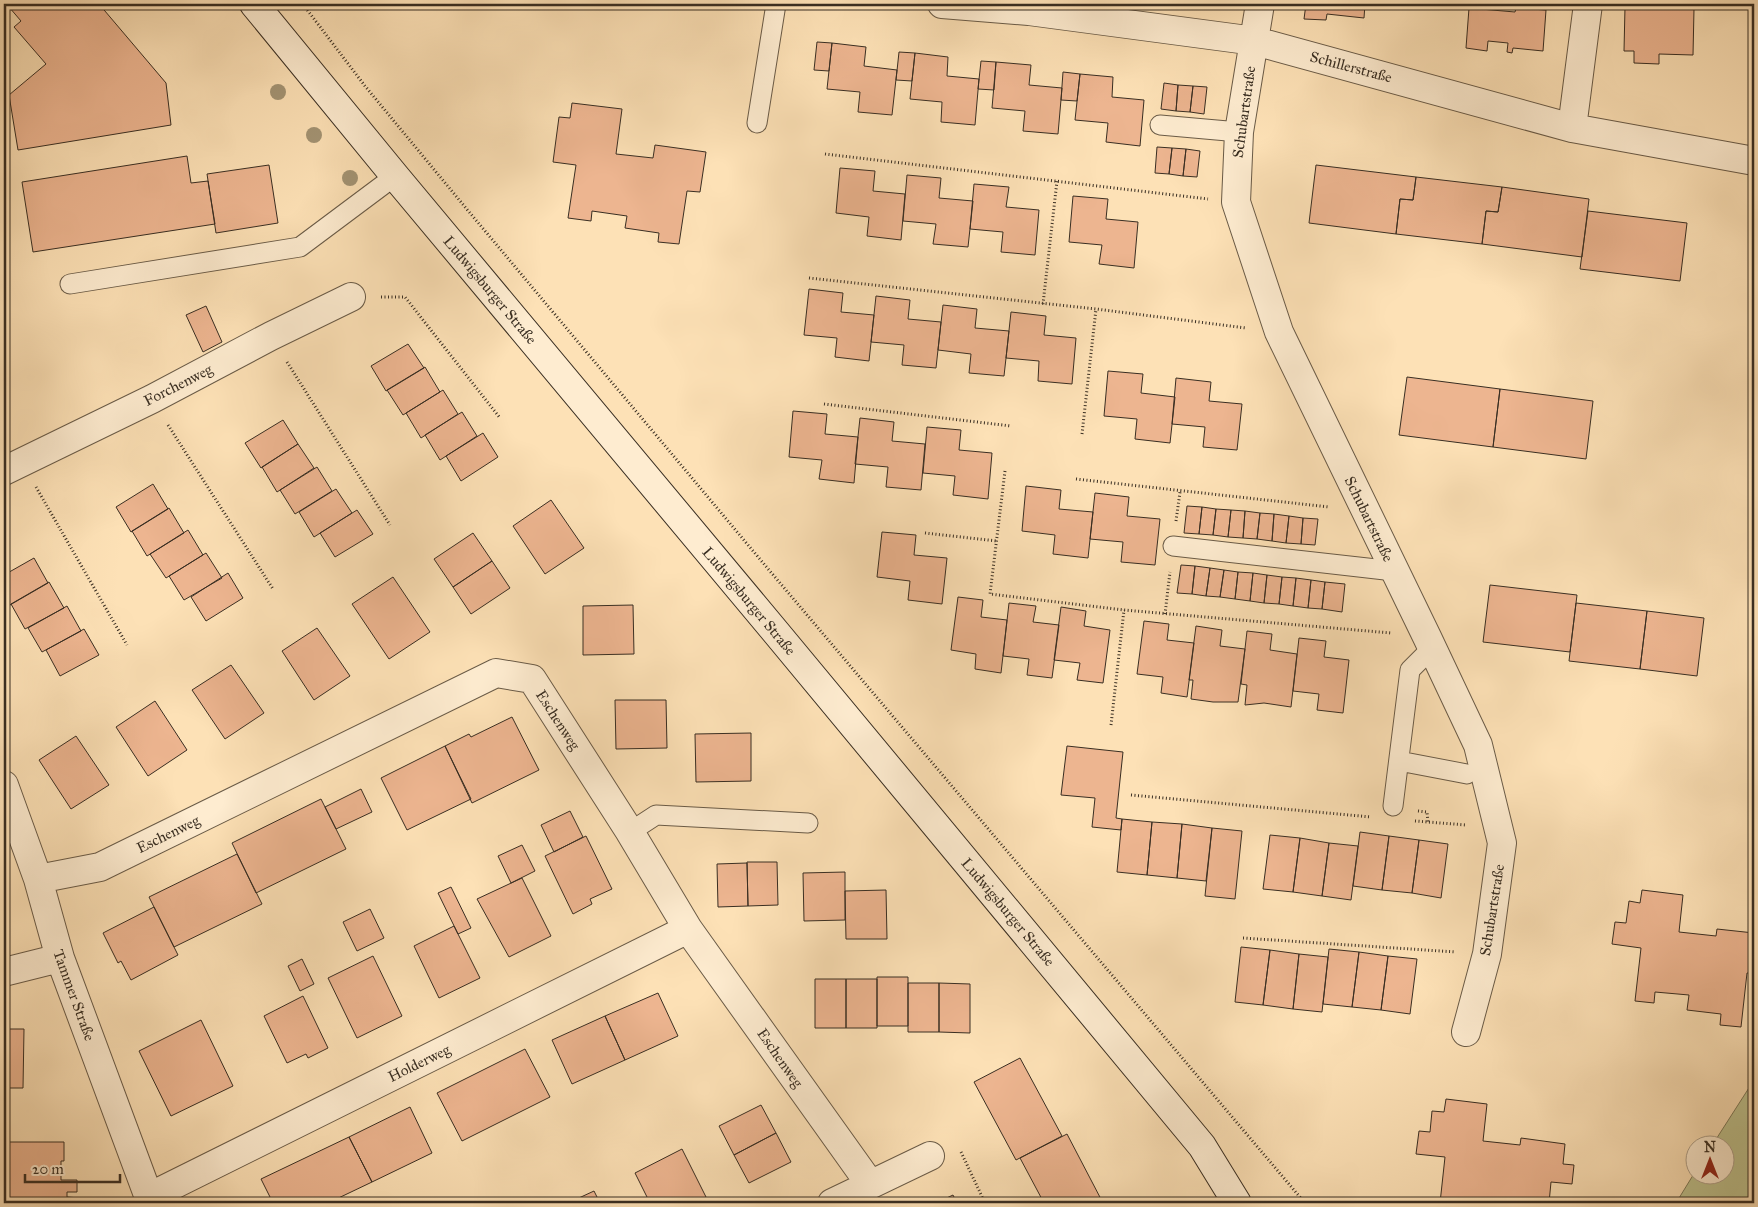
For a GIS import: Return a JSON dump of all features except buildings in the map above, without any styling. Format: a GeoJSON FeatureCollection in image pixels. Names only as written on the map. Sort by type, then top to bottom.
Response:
{"type":"FeatureCollection","features":[{"type":"Feature","properties":{"kind":"street","name":"Ludwigsburger Straße"},"geometry":{"type":"LineString","coordinates":[[254,4],[394,176],[1202,1146],[1237,1203]]}},
{"type":"Feature","properties":{"kind":"street","name":"Schillerstraße"},"geometry":{"type":"LineString","coordinates":[[949,4],[1029,11],[1255,41],[1572,128],[1754,161]]}},
{"type":"Feature","properties":{"kind":"street","name":"Schubartstraße"},"geometry":{"type":"LineString","coordinates":[[1260,4],[1239,132],[1236,202],[1278,332],[1478,745],[1502,842],[1487,954],[1466,1032]]}},
{"type":"Feature","properties":{"kind":"street"},"geometry":{"type":"LineString","coordinates":[[1572,128],[1588,4]]}},
{"type":"Feature","properties":{"kind":"street","name":"Forchenweg"},"geometry":{"type":"LineString","coordinates":[[13,467],[152,399],[271,336],[350,297]]}},
{"type":"Feature","properties":{"kind":"street","name":"Eschenweg"},"geometry":{"type":"LineString","coordinates":[[38,879],[100,867],[496,673],[532,679],[630,832],[688,929],[870,1184]]}},
{"type":"Feature","properties":{"kind":"street","name":"Tammer Straße"},"geometry":{"type":"LineString","coordinates":[[4,785],[38,879],[60,958],[150,1200]]}},
{"type":"Feature","properties":{"kind":"street","name":"Holderweg"},"geometry":{"type":"LineString","coordinates":[[150,1200],[688,929]]}},
{"type":"Feature","properties":{"kind":"street"},"geometry":{"type":"LineString","coordinates":[[4,972],[60,958]]}},
{"type":"Feature","properties":{"kind":"street"},"geometry":{"type":"LineString","coordinates":[[832,1203],[930,1156]]}},
{"type":"Feature","properties":{"kind":"lane"},"geometry":{"type":"LineString","coordinates":[[757,123],[776,4]]}},
{"type":"Feature","properties":{"kind":"lane"},"geometry":{"type":"LineString","coordinates":[[1160,125],[1239,132]]}},
{"type":"Feature","properties":{"kind":"lane"},"geometry":{"type":"LineString","coordinates":[[70,284],[300,248],[394,176]]}},
{"type":"Feature","properties":{"kind":"lane"},"geometry":{"type":"LineString","coordinates":[[1173,546],[1394,571]]}},
{"type":"Feature","properties":{"kind":"lane"},"geometry":{"type":"LineString","coordinates":[[1386,812],[1399,761],[1410,670],[1429,642]]}},
{"type":"Feature","properties":{"kind":"lane"},"geometry":{"type":"LineString","coordinates":[[1399,761],[1467,774]]}},
{"type":"Feature","properties":{"kind":"lane"},"geometry":{"type":"LineString","coordinates":[[630,832],[656,815],[808,823]]}},
{"type":"Feature","properties":{"kind":"path"},"geometry":{"type":"LineString","coordinates":[[304,4],[365,86],[470,213],[769,570],[1305,1203]]}},
{"type":"Feature","properties":{"kind":"path"},"geometry":{"type":"LineString","coordinates":[[825,154],[1236,202]]}},
{"type":"Feature","properties":{"kind":"path"},"geometry":{"type":"LineString","coordinates":[[1043,304],[1057,181]]}},
{"type":"Feature","properties":{"kind":"path"},"geometry":{"type":"LineString","coordinates":[[809,278],[1096,309],[1278,332]]}},
{"type":"Feature","properties":{"kind":"path"},"geometry":{"type":"LineString","coordinates":[[350,297],[405,297],[500,418]]}},
{"type":"Feature","properties":{"kind":"path"},"geometry":{"type":"LineString","coordinates":[[1082,434],[1096,309]]}},
{"type":"Feature","properties":{"kind":"path"},"geometry":{"type":"LineString","coordinates":[[271,336],[390,525]]}},
{"type":"Feature","properties":{"kind":"path"},"geometry":{"type":"LineString","coordinates":[[152,399],[272,589]]}},
{"type":"Feature","properties":{"kind":"path"},"geometry":{"type":"LineString","coordinates":[[824,404],[1011,426]]}},
{"type":"Feature","properties":{"kind":"path"},"geometry":{"type":"LineString","coordinates":[[13,467],[127,645]]}},
{"type":"Feature","properties":{"kind":"path"},"geometry":{"type":"LineString","coordinates":[[1005,472],[990,594],[1429,642]]}},
{"type":"Feature","properties":{"kind":"path"},"geometry":{"type":"LineString","coordinates":[[1076,480],[1364,510]]}},
{"type":"Feature","properties":{"kind":"path"},"geometry":{"type":"LineString","coordinates":[[925,532],[997,541]]}},
{"type":"Feature","properties":{"kind":"path"},"geometry":{"type":"LineString","coordinates":[[1111,725],[1124,610]]}},
{"type":"Feature","properties":{"kind":"path"},"geometry":{"type":"LineString","coordinates":[[1131,795],[1386,812]]}},
{"type":"Feature","properties":{"kind":"path"},"geometry":{"type":"LineString","coordinates":[[1408,820],[1499,828]]}},
{"type":"Feature","properties":{"kind":"path"},"geometry":{"type":"LineString","coordinates":[[1243,938],[1487,954]]}},
{"type":"Feature","properties":{"kind":"path"},"geometry":{"type":"LineString","coordinates":[[958,1144],[985,1203]]}},
{"type":"Feature","properties":{"kind":"green space"},"geometry":{"type":"Polygon","coordinates":[[[1754,1080],[1754,1203],[1676,1203],[1688,1184],[1736,1184],[1736,1134],[1719,1134],[1754,1080]]]}}]}
